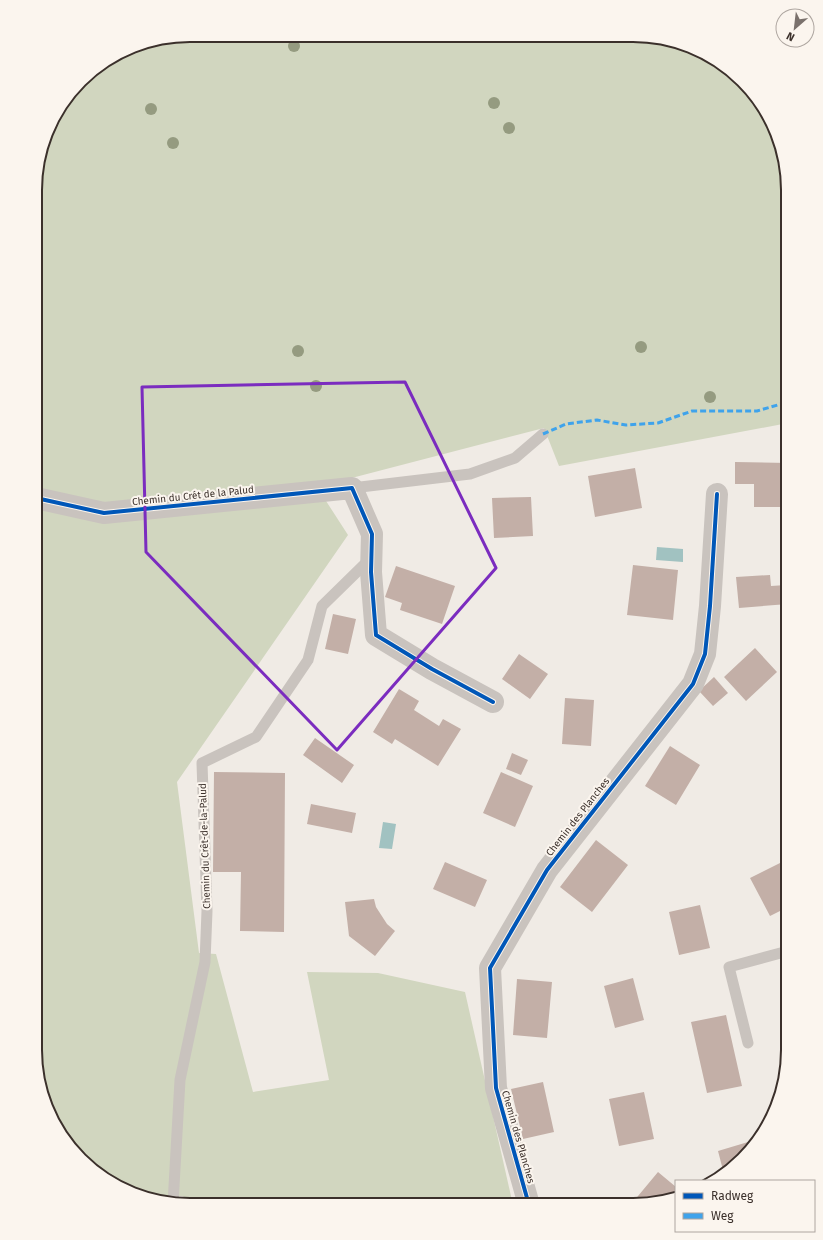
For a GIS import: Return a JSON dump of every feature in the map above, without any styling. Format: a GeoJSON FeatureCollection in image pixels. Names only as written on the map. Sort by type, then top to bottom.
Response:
{"type":"FeatureCollection","features":[{"type":"Feature","properties":{"kind":"street","name":"Chemin du Crét de la Palud"},"geometry":{"type":"LineString","coordinates":[[42,499],[104,513],[352,488]]}},
{"type":"Feature","properties":{"kind":"street"},"geometry":{"type":"LineString","coordinates":[[352,488],[372,534],[371,572],[376,634],[432,669],[493,702]]}},
{"type":"Feature","properties":{"kind":"street","name":"Chemin des Planches"},"geometry":{"type":"LineString","coordinates":[[527,1198],[496,1088],[490,968],[548,870],[693,684],[705,654],[710,606],[717,494]]}},
{"type":"Feature","properties":{"kind":"lane","name":"Chemin du Crét de la Palud"},"geometry":{"type":"LineString","coordinates":[[352,488],[470,474],[515,458],[543,434]]}},
{"type":"Feature","properties":{"kind":"lane","name":"Chemin du Crêt-de-la-Palud"},"geometry":{"type":"LineString","coordinates":[[173,1197],[180,1080],[205,962],[207,911],[202,763],[256,737],[308,660],[322,606],[372,557]]}},
{"type":"Feature","properties":{"kind":"lane"},"geometry":{"type":"LineString","coordinates":[[748,1043],[729,967],[781,954]]}},
{"type":"Feature","properties":{"kind":"highlighted area"},"geometry":{"type":"Polygon","coordinates":[[[405,382],[496,568],[337,750],[146,552],[142,387],[405,382]]]}},
{"type":"Feature","properties":{"kind":"green space"},"geometry":{"type":"Polygon","coordinates":[[[180,42],[643,42],[671,47],[699,57],[731,79],[744,92],[766,124],[776,152],[781,180],[781,424],[559,466],[544,428],[317,487],[348,535],[177,782],[199,953],[216,954],[253,1092],[329,1080],[307,972],[378,973],[465,992],[511,1198],[186,1198],[182,1196],[166,1196],[133,1187],[108,1173],[85,1155],[67,1132],[57,1116],[47,1088],[43,1069],[42,180],[47,152],[57,124],[67,108],[85,85],[108,67],[133,53],[152,47],[180,42]]]}},
{"type":"Feature","properties":{"kind":"water"},"geometry":{"type":"Polygon","coordinates":[[[657,547],[683,549],[683,562],[656,560],[657,547]]]}},
{"type":"Feature","properties":{"kind":"water"},"geometry":{"type":"Polygon","coordinates":[[[383,822],[396,824],[392,849],[379,848],[383,822]]]}},
{"type":"Feature","properties":{"kind":"building"},"geometry":{"type":"Polygon","coordinates":[[[735,462],[781,463],[781,507],[754,507],[754,484],[735,484],[735,462]]]}},
{"type":"Feature","properties":{"kind":"building"},"geometry":{"type":"Polygon","coordinates":[[[635,468],[642,508],[595,517],[588,476],[635,468]]]}},
{"type":"Feature","properties":{"kind":"building"},"geometry":{"type":"Polygon","coordinates":[[[531,497],[533,536],[494,538],[492,498],[531,497]]]}},
{"type":"Feature","properties":{"kind":"building"},"geometry":{"type":"Polygon","coordinates":[[[633,565],[678,570],[673,620],[627,615],[633,565]]]}},
{"type":"Feature","properties":{"kind":"building"},"geometry":{"type":"Polygon","coordinates":[[[396,566],[455,586],[442,624],[400,610],[402,603],[385,597],[396,566]]]}},
{"type":"Feature","properties":{"kind":"building"},"geometry":{"type":"Polygon","coordinates":[[[770,575],[771,586],[781,585],[781,605],[739,608],[736,577],[770,575]]]}},
{"type":"Feature","properties":{"kind":"building"},"geometry":{"type":"Polygon","coordinates":[[[333,614],[356,619],[348,654],[325,649],[333,614]]]}},
{"type":"Feature","properties":{"kind":"building"},"geometry":{"type":"Polygon","coordinates":[[[755,648],[777,672],[746,701],[724,677],[755,648]]]}},
{"type":"Feature","properties":{"kind":"building"},"geometry":{"type":"Polygon","coordinates":[[[519,654],[548,674],[530,699],[502,679],[519,654]]]}},
{"type":"Feature","properties":{"kind":"building"},"geometry":{"type":"Polygon","coordinates":[[[714,677],[728,693],[713,706],[699,691],[714,677]]]}},
{"type":"Feature","properties":{"kind":"building"},"geometry":{"type":"Polygon","coordinates":[[[399,689],[419,701],[414,710],[439,726],[443,719],[461,729],[438,766],[395,739],[392,744],[373,732],[399,689]]]}},
{"type":"Feature","properties":{"kind":"building"},"geometry":{"type":"Polygon","coordinates":[[[565,698],[594,700],[591,746],[562,744],[565,698]]]}},
{"type":"Feature","properties":{"kind":"building"},"geometry":{"type":"Polygon","coordinates":[[[315,738],[354,765],[342,783],[303,755],[315,738]]]}},
{"type":"Feature","properties":{"kind":"building"},"geometry":{"type":"Polygon","coordinates":[[[670,746],[700,765],[676,805],[645,786],[670,746]]]}},
{"type":"Feature","properties":{"kind":"building"},"geometry":{"type":"Polygon","coordinates":[[[512,753],[528,760],[521,775],[506,769],[512,753]]]}},
{"type":"Feature","properties":{"kind":"building"},"geometry":{"type":"Polygon","coordinates":[[[214,772],[285,773],[284,932],[240,931],[241,872],[213,872],[214,772]]]}},
{"type":"Feature","properties":{"kind":"building"},"geometry":{"type":"Polygon","coordinates":[[[501,772],[533,786],[515,827],[483,813],[501,772]]]}},
{"type":"Feature","properties":{"kind":"building"},"geometry":{"type":"Polygon","coordinates":[[[311,804],[356,813],[352,833],[307,824],[311,804]]]}},
{"type":"Feature","properties":{"kind":"building"},"geometry":{"type":"Polygon","coordinates":[[[596,840],[628,865],[592,912],[560,887],[596,840]]]}},
{"type":"Feature","properties":{"kind":"building"},"geometry":{"type":"Polygon","coordinates":[[[445,862],[487,880],[475,907],[433,889],[445,862]]]}},
{"type":"Feature","properties":{"kind":"building"},"geometry":{"type":"Polygon","coordinates":[[[781,862],[781,910],[770,916],[750,878],[781,862]]]}},
{"type":"Feature","properties":{"kind":"building"},"geometry":{"type":"Polygon","coordinates":[[[374,899],[376,907],[387,924],[395,931],[375,956],[349,936],[345,902],[374,899]]]}},
{"type":"Feature","properties":{"kind":"building"},"geometry":{"type":"Polygon","coordinates":[[[700,905],[710,948],[679,955],[669,912],[700,905]]]}},
{"type":"Feature","properties":{"kind":"building"},"geometry":{"type":"Polygon","coordinates":[[[633,978],[644,1020],[615,1028],[604,986],[633,978]]]}},
{"type":"Feature","properties":{"kind":"building"},"geometry":{"type":"Polygon","coordinates":[[[517,979],[552,982],[547,1038],[513,1035],[517,979]]]}},
{"type":"Feature","properties":{"kind":"building"},"geometry":{"type":"Polygon","coordinates":[[[726,1015],[742,1086],[707,1093],[691,1022],[726,1015]]]}},
{"type":"Feature","properties":{"kind":"building"},"geometry":{"type":"Polygon","coordinates":[[[543,1082],[554,1132],[523,1139],[511,1089],[543,1082]]]}},
{"type":"Feature","properties":{"kind":"building"},"geometry":{"type":"Polygon","coordinates":[[[644,1092],[654,1139],[619,1146],[609,1099],[644,1092]]]}},
{"type":"Feature","properties":{"kind":"building"},"geometry":{"type":"Polygon","coordinates":[[[749,1142],[738,1155],[722,1168],[718,1151],[749,1142]]]}},
{"type":"Feature","properties":{"kind":"building"},"geometry":{"type":"Polygon","coordinates":[[[658,1172],[675,1186],[675,1192],[652,1197],[636,1198],[658,1172]]]}},
{"type":"Feature","properties":{"kind":"marked path"},"geometry":{"type":"LineString","coordinates":[[543,434],[566,424],[597,420],[626,425],[658,423],[692,411],[757,411],[781,404]]}},
{"type":"Feature","properties":{"kind":"cycle path"},"geometry":{"type":"LineString","coordinates":[[42,499],[104,513],[352,488],[372,534],[371,572],[376,635],[432,669],[493,702]]}},
{"type":"Feature","properties":{"kind":"cycle path"},"geometry":{"type":"LineString","coordinates":[[527,1198],[496,1088],[490,968],[547,870],[693,684],[705,654],[710,606],[717,494]]}}]}
